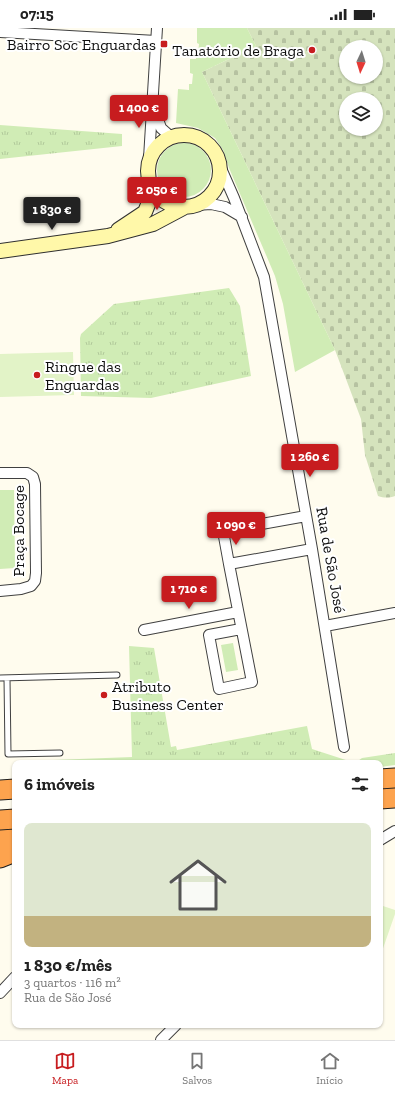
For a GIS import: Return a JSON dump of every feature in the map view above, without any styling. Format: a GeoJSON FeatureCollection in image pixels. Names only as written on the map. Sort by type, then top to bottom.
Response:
{"type":"FeatureCollection","features":[{"type":"Feature","properties":{"kind":"highway"},"geometry":{"type":"LineString","coordinates":[[383,779],[395,778]]}},
{"type":"Feature","properties":{"kind":"highway"},"geometry":{"type":"LineString","coordinates":[[0,790],[12,789]]}},
{"type":"Feature","properties":{"kind":"highway"},"geometry":{"type":"LineString","coordinates":[[383,799],[395,798]]}},
{"type":"Feature","properties":{"kind":"highway"},"geometry":{"type":"LineString","coordinates":[[0,820],[12,819]]}},
{"type":"Feature","properties":{"kind":"highway"},"geometry":{"type":"LineString","coordinates":[[0,840],[12,839]]}},
{"type":"Feature","properties":{"kind":"highway"},"geometry":{"type":"LineString","coordinates":[[0,858],[12,853]]}},
{"type":"Feature","properties":{"kind":"street"},"geometry":{"type":"LineString","coordinates":[[108,236],[145,212],[151,197],[148,175],[156,28]]}},
{"type":"Feature","properties":{"kind":"street"},"geometry":{"type":"LineString","coordinates":[[0,32],[156,41]]}},
{"type":"Feature","properties":{"kind":"street"},"geometry":{"type":"LineString","coordinates":[[152,100],[161,128],[171,137]]}},
{"type":"Feature","properties":{"kind":"street"},"geometry":{"type":"LineString","coordinates":[[0,251],[108,236],[153,224],[204,200],[212,194],[220,176],[220,166],[214,151],[209,144],[194,136],[178,135],[171,137],[157,147],[149,158]]}},
{"type":"Feature","properties":{"kind":"street","name":"Rua de São José"},"geometry":{"type":"LineString","coordinates":[[220,166],[242,217],[264,277],[312,549],[344,747]]}},
{"type":"Feature","properties":{"kind":"street"},"geometry":{"type":"LineString","coordinates":[[150,184],[157,194],[167,202],[175,205],[190,206],[212,204],[225,207],[242,217]]}},
{"type":"Feature","properties":{"kind":"street","name":"Praça Bocage"},"geometry":{"type":"LineString","coordinates":[[0,472],[27,473],[33,477],[35,484],[36,573],[35,581],[32,586],[21,589],[0,591]]}},
{"type":"Feature","properties":{"kind":"street"},"geometry":{"type":"LineString","coordinates":[[241,629],[209,635],[219,689],[252,682],[222,531],[306,516]]}},
{"type":"Feature","properties":{"kind":"street"},"geometry":{"type":"LineString","coordinates":[[229,564],[312,549]]}},
{"type":"Feature","properties":{"kind":"street"},"geometry":{"type":"LineString","coordinates":[[144,630],[238,612]]}},
{"type":"Feature","properties":{"kind":"street"},"geometry":{"type":"LineString","coordinates":[[325,626],[395,613]]}},
{"type":"Feature","properties":{"kind":"street"},"geometry":{"type":"LineString","coordinates":[[383,838],[395,831]]}},
{"type":"Feature","properties":{"kind":"street"},"geometry":{"type":"LineString","coordinates":[[0,993],[12,980]]}},
{"type":"Feature","properties":{"kind":"street"},"geometry":{"type":"LineString","coordinates":[[161,1040],[173,1028]]}},
{"type":"Feature","properties":{"kind":"lane"},"geometry":{"type":"LineString","coordinates":[[0,678],[117,675]]}},
{"type":"Feature","properties":{"kind":"lane"},"geometry":{"type":"LineString","coordinates":[[7,678],[8,754],[60,753]]}},
{"type":"Feature","properties":{"kind":"green space"},"geometry":{"type":"Polygon","coordinates":[[[197,28],[247,28],[256,46],[202,72],[335,350],[295,372],[283,304],[275,276],[229,168],[223,150],[215,138],[198,128],[176,123],[178,89],[189,90],[189,84],[192,84],[193,74],[190,73],[190,59],[196,59],[196,54],[198,54],[199,44],[197,43],[197,28]]]}},
{"type":"Feature","properties":{"kind":"green space"},"geometry":{"type":"Polygon","coordinates":[[[247,28],[395,28],[395,496],[386,498],[378,496],[365,455],[361,419],[335,350],[202,72],[256,46],[247,28]]]}},
{"type":"Feature","properties":{"kind":"green space"},"geometry":{"type":"Polygon","coordinates":[[[0,125],[122,134],[122,146],[0,159],[0,125]]]}},
{"type":"Feature","properties":{"kind":"green space"},"geometry":{"type":"Polygon","coordinates":[[[179,143],[189,143],[203,151],[209,160],[211,170],[209,180],[203,189],[189,197],[179,197],[169,192],[162,185],[157,175],[157,165],[162,155],[169,148],[179,143]]]}},
{"type":"Feature","properties":{"kind":"green space"},"geometry":{"type":"Polygon","coordinates":[[[229,288],[240,306],[251,376],[151,398],[81,396],[81,334],[114,304],[229,288]]]}},
{"type":"Feature","properties":{"kind":"green space","name":"Ringue das Enguardas"},"geometry":{"type":"Polygon","coordinates":[[[73,352],[74,395],[0,397],[0,354],[73,352]]]}},
{"type":"Feature","properties":{"kind":"green space"},"geometry":{"type":"Polygon","coordinates":[[[0,490],[14,490],[15,568],[0,569],[0,490]]]}},
{"type":"Feature","properties":{"kind":"green space"},"geometry":{"type":"Polygon","coordinates":[[[233,643],[238,670],[226,672],[221,645],[233,643]]]}},
{"type":"Feature","properties":{"kind":"green space"},"geometry":{"type":"Polygon","coordinates":[[[129,646],[154,648],[171,747],[176,746],[177,750],[307,726],[312,749],[346,760],[53,760],[132,757],[129,646]]]}},
{"type":"Feature","properties":{"kind":"green space"},"geometry":{"type":"Polygon","coordinates":[[[395,753],[395,765],[383,767],[383,760],[359,760],[362,758],[395,753]]]}},
{"type":"Feature","properties":{"kind":"green space"},"geometry":{"type":"Polygon","coordinates":[[[383,906],[395,910],[383,948],[383,906]]]}},
{"type":"Feature","properties":{"kind":"place","name":"Bairro Soc Enguardas"},"geometry":{"type":"Point","coordinates":[164,44]}},
{"type":"Feature","properties":{"kind":"place","name":"Tanatório de Braga"},"geometry":{"type":"Point","coordinates":[312,50]}},
{"type":"Feature","properties":{"kind":"place","name":"Ringue das Enguardas"},"geometry":{"type":"Point","coordinates":[37,375]}},
{"type":"Feature","properties":{"kind":"place","name":"Atributo Business Center"},"geometry":{"type":"Point","coordinates":[104,695]}}]}
